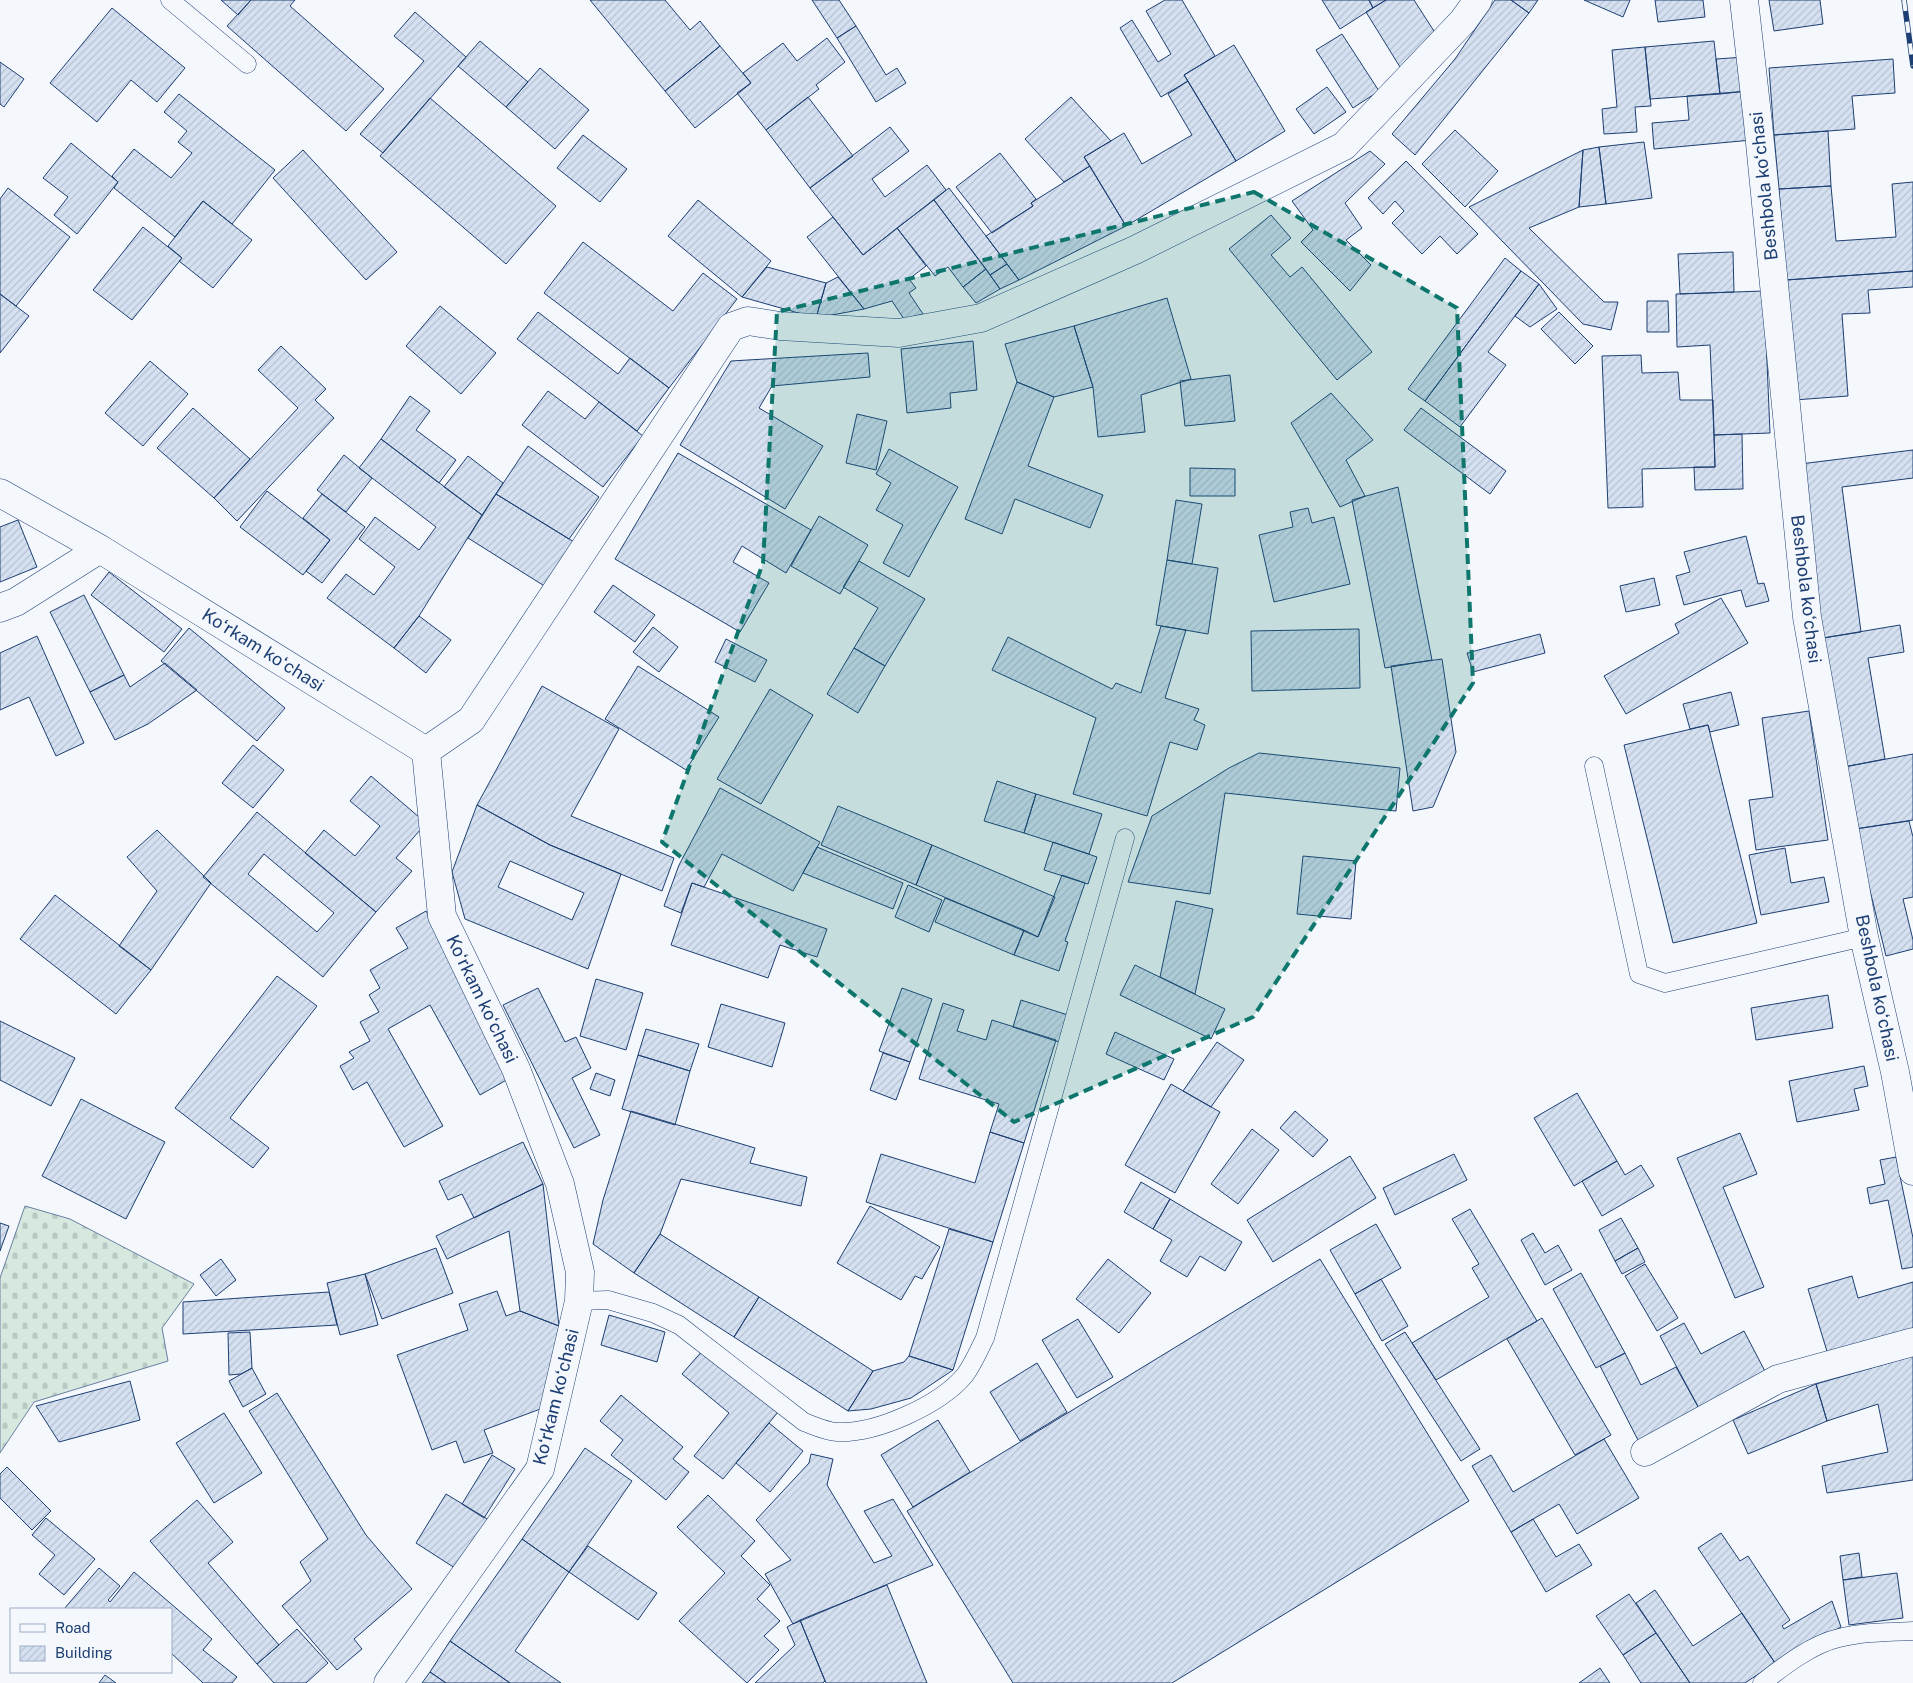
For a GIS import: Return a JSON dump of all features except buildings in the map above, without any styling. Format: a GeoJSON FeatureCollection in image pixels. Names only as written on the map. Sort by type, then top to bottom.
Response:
{"type":"FeatureCollection","features":[{"type":"Feature","properties":{"kind":"street"},"geometry":{"type":"LineString","coordinates":[[426,751],[471,720],[731,327],[748,321],[817,329],[899,333],[981,318],[1135,250],[1344,146],[1463,21],[1478,0]]}},
{"type":"Feature","properties":{"kind":"street","name":"Beshbola koʻchasi"},"geometry":{"type":"LineString","coordinates":[[1744,0],[1807,617],[1864,937],[1895,1072],[1913,1171]]}},
{"type":"Feature","properties":{"kind":"street","name":"Koʻrkam koʻchasi"},"geometry":{"type":"LineString","coordinates":[[0,493],[100,549],[426,751],[442,916],[516,1069],[560,1184],[580,1272],[579,1301],[540,1470],[388,1683]]}},
{"type":"Feature","properties":{"kind":"street"},"geometry":{"type":"LineString","coordinates":[[0,608],[16,602],[100,549]]}},
{"type":"Feature","properties":{"kind":"street"},"geometry":{"type":"LineString","coordinates":[[1645,1452],[1778,1379],[1913,1342]]}},
{"type":"Feature","properties":{"kind":"lane"},"geometry":{"type":"LineString","coordinates":[[170,0],[247,64]]}},
{"type":"Feature","properties":{"kind":"lane"},"geometry":{"type":"LineString","coordinates":[[1594,766],[1639,974],[1665,983],[1864,937]]}},
{"type":"Feature","properties":{"kind":"lane"},"geometry":{"type":"LineString","coordinates":[[579,1301],[608,1300],[654,1313],[679,1325],[804,1422],[824,1430],[858,1431],[900,1419],[948,1392],[965,1374],[985,1338],[1125,838]]}},
{"type":"Feature","properties":{"kind":"lane"},"geometry":{"type":"LineString","coordinates":[[1762,1683],[1792,1660],[1837,1638],[1870,1632],[1913,1631]]}},
{"type":"Feature","properties":{"kind":"highlighted area"},"geometry":{"type":"Polygon","coordinates":[[[1254,192],[1457,308],[1473,683],[1253,1017],[1014,1122],[662,842],[763,563],[777,312],[1254,192]]]}},
{"type":"Feature","properties":{"kind":"green space"},"geometry":{"type":"Polygon","coordinates":[[[25,1206],[70,1219],[194,1284],[162,1328],[168,1361],[34,1402],[0,1453],[0,1278],[25,1206]]]}},
{"type":"Feature","properties":{"kind":"railway"},"geometry":{"type":"LineString","coordinates":[[1904,0],[1913,66]]}}]}
